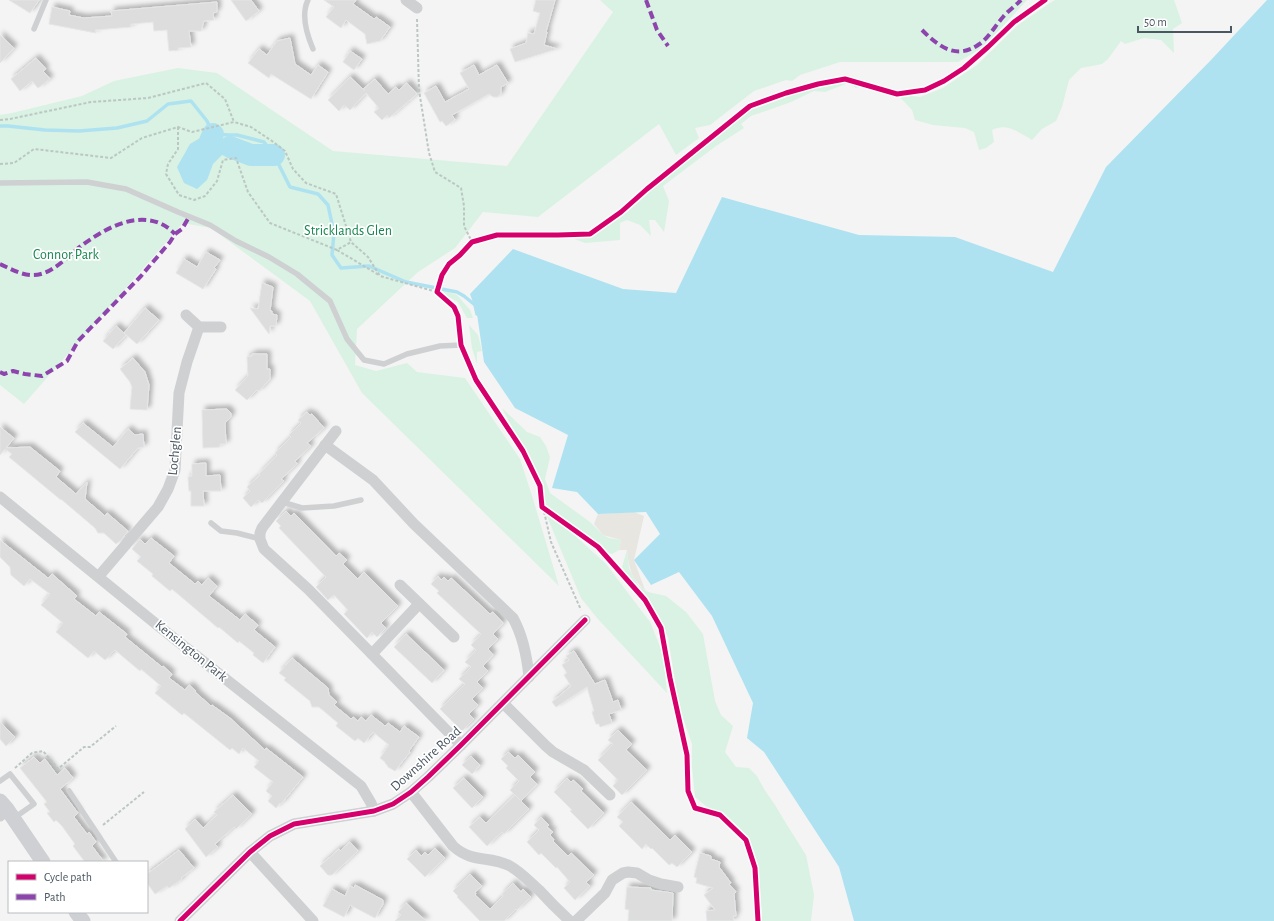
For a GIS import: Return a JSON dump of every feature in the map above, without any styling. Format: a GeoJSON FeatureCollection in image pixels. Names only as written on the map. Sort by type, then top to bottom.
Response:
{"type":"FeatureCollection","features":[{"type":"Feature","properties":{"kind":"street"},"geometry":{"type":"LineString","coordinates":[[406,0],[417,8]]}},
{"type":"Feature","properties":{"kind":"street"},"geometry":{"type":"LineString","coordinates":[[186,315],[199,327],[221,327]]}},
{"type":"Feature","properties":{"kind":"street","name":"Lochglen"},"geometry":{"type":"LineString","coordinates":[[99,576],[158,507],[172,481],[175,466],[179,393],[187,362],[199,327]]}},
{"type":"Feature","properties":{"kind":"street"},"geometry":{"type":"LineString","coordinates":[[336,431],[262,528],[260,539],[268,553],[308,589],[461,745]]}},
{"type":"Feature","properties":{"kind":"street"},"geometry":{"type":"LineString","coordinates":[[325,445],[373,480],[414,524],[513,618],[524,644],[529,677]]}},
{"type":"Feature","properties":{"kind":"street","name":"Kensington Park"},"geometry":{"type":"LineString","coordinates":[[0,497],[361,786],[371,802],[374,811]]}},
{"type":"Feature","properties":{"kind":"street"},"geometry":{"type":"LineString","coordinates":[[400,584],[454,637]]}},
{"type":"Feature","properties":{"kind":"street"},"geometry":{"type":"LineString","coordinates":[[372,654],[419,604]]}},
{"type":"Feature","properties":{"kind":"street","name":"Downshire Road"},"geometry":{"type":"LineString","coordinates":[[180,921],[250,852],[270,836],[294,824],[374,811],[393,804],[411,792],[461,745],[585,620]]}},
{"type":"Feature","properties":{"kind":"street"},"geometry":{"type":"LineString","coordinates":[[503,703],[546,746],[553,752],[584,770],[610,795]]}},
{"type":"Feature","properties":{"kind":"street"},"geometry":{"type":"LineString","coordinates":[[411,792],[449,841],[458,850],[470,857],[499,862],[512,867],[524,876],[570,921]]}},
{"type":"Feature","properties":{"kind":"street"},"geometry":{"type":"LineString","coordinates":[[5,811],[42,861]]}},
{"type":"Feature","properties":{"kind":"street"},"geometry":{"type":"LineString","coordinates":[[250,852],[313,921]]}},
{"type":"Feature","properties":{"kind":"street"},"geometry":{"type":"LineString","coordinates":[[576,921],[605,893],[612,880],[623,873],[637,873],[649,880],[678,887]]}},
{"type":"Feature","properties":{"kind":"lane"},"geometry":{"type":"LineString","coordinates":[[34,29],[46,0]]}},
{"type":"Feature","properties":{"kind":"lane"},"geometry":{"type":"LineString","coordinates":[[308,0],[305,6],[305,15],[309,38],[313,49]]}},
{"type":"Feature","properties":{"kind":"lane"},"geometry":{"type":"LineString","coordinates":[[0,183],[87,182],[126,189],[210,225],[236,241],[269,257],[298,274],[330,301],[347,340],[364,360],[384,364],[407,354],[440,346],[461,345]]}},
{"type":"Feature","properties":{"kind":"lane"},"geometry":{"type":"LineString","coordinates":[[281,502],[302,508],[334,506],[361,500]]}},
{"type":"Feature","properties":{"kind":"lane"},"geometry":{"type":"LineString","coordinates":[[210,523],[221,531],[237,533],[260,539]]}},
{"type":"Feature","properties":{"kind":"lane"},"geometry":{"type":"LineString","coordinates":[[0,781],[10,774],[34,804],[5,811]]}},
{"type":"Feature","properties":{"kind":"lane"},"geometry":{"type":"LineString","coordinates":[[69,791],[115,861]]}},
{"type":"Feature","properties":{"kind":"path"},"geometry":{"type":"LineString","coordinates":[[437,292],[442,276],[449,264],[472,242],[497,235],[590,234],[621,212],[750,106],[786,93],[818,84],[845,79],[867,84],[897,94],[925,90],[944,81],[964,68],[988,48],[1014,22],[1046,0]]}},
{"type":"Feature","properties":{"kind":"path"},"geometry":{"type":"LineString","coordinates":[[417,8],[419,90],[429,154],[435,172],[461,188],[464,206],[464,226],[472,242]]}},
{"type":"Feature","properties":{"kind":"path"},"geometry":{"type":"LineString","coordinates":[[0,120],[91,102],[148,98],[206,83],[224,99],[234,122]]}},
{"type":"Feature","properties":{"kind":"path"},"geometry":{"type":"LineString","coordinates":[[0,164],[14,163],[34,149],[111,158],[142,138],[178,127],[192,132],[234,122],[251,127],[285,151],[293,169],[306,183],[336,194],[351,242],[369,258],[380,276]]}},
{"type":"Feature","properties":{"kind":"path"},"geometry":{"type":"LineString","coordinates":[[178,127],[178,149],[168,164],[166,174],[179,195],[194,200],[205,196],[217,180],[223,160],[236,158],[248,192],[270,223],[337,250],[380,276],[437,292],[454,307],[458,316],[461,345],[476,380],[523,451],[540,486],[542,507],[551,542],[585,620]]}},
{"type":"Feature","properties":{"kind":"path"},"geometry":{"type":"LineString","coordinates":[[337,250],[351,242]]}},
{"type":"Feature","properties":{"kind":"path"},"geometry":{"type":"LineString","coordinates":[[542,507],[598,547],[644,600],[661,628],[670,678],[687,755],[688,791],[695,808],[720,815],[746,840],[756,868],[758,921]]}},
{"type":"Feature","properties":{"kind":"path"},"geometry":{"type":"LineString","coordinates":[[10,774],[32,753],[43,751],[58,769],[84,747],[90,747],[116,726]]}},
{"type":"Feature","properties":{"kind":"path"},"geometry":{"type":"LineString","coordinates":[[95,831],[144,792]]}},
{"type":"Feature","properties":{"kind":"green space","name":"Stricklands Glen"},"geometry":{"type":"Polygon","coordinates":[[[600,0],[1027,0],[984,47],[958,62],[840,62],[800,75],[792,81],[786,80],[754,91],[710,125],[695,128],[699,138],[676,155],[659,124],[538,217],[483,212],[455,248],[418,272],[357,329],[355,365],[376,371],[407,363],[417,372],[465,378],[520,459],[559,586],[362,393],[310,301],[211,228],[183,223],[24,404],[0,385],[0,115],[82,96],[114,81],[178,68],[217,73],[333,151],[507,166],[613,12],[600,0]]]}},
{"type":"Feature","properties":{"kind":"green space"},"geometry":{"type":"Polygon","coordinates":[[[1055,0],[1174,0],[1182,23],[1173,29],[1174,53],[1161,40],[1144,38],[1125,44],[1121,41],[1108,59],[1102,64],[1081,68],[1069,80],[1062,107],[1056,121],[1042,129],[1032,140],[1013,129],[1003,127],[997,128],[992,130],[994,142],[986,148],[979,150],[974,132],[965,128],[933,125],[915,120],[912,110],[897,94],[920,97],[943,88],[977,65],[1018,25],[1055,0]]]}},
{"type":"Feature","properties":{"kind":"green space"},"geometry":{"type":"Polygon","coordinates":[[[848,79],[866,85],[856,88],[848,83],[825,92],[814,91],[791,102],[751,116],[741,124],[744,128],[716,146],[663,186],[669,201],[664,232],[655,220],[649,220],[651,236],[640,225],[627,220],[620,223],[620,240],[585,243],[572,238],[600,231],[753,108],[768,101],[839,80],[848,79]]]}},
{"type":"Feature","properties":{"kind":"green space"},"geometry":{"type":"Polygon","coordinates":[[[440,289],[457,295],[470,310],[473,318],[467,318],[458,302],[447,296],[440,289]]]}},
{"type":"Feature","properties":{"kind":"green space"},"geometry":{"type":"Polygon","coordinates":[[[469,325],[478,335],[482,351],[477,352],[477,364],[472,348],[469,325]]]}},
{"type":"Feature","properties":{"kind":"green space"},"geometry":{"type":"Polygon","coordinates":[[[502,408],[527,432],[540,437],[546,446],[550,457],[545,479],[550,493],[590,522],[603,535],[609,538],[621,540],[619,550],[612,554],[604,552],[543,502],[536,472],[502,408]]]}},
{"type":"Feature","properties":{"kind":"green space"},"geometry":{"type":"Polygon","coordinates":[[[546,514],[561,523],[606,564],[650,622],[663,654],[667,693],[598,619],[581,598],[546,514]]]}},
{"type":"Feature","properties":{"kind":"green space"},"geometry":{"type":"Polygon","coordinates":[[[627,550],[629,568],[638,585],[648,592],[666,596],[686,612],[703,634],[715,701],[721,715],[733,726],[725,752],[736,767],[749,768],[757,776],[806,855],[814,895],[811,921],[761,921],[762,910],[754,851],[733,822],[706,806],[695,797],[692,767],[692,744],[679,706],[668,637],[622,567],[627,550]]]}},
{"type":"Feature","properties":{"kind":"sand"},"geometry":{"type":"Polygon","coordinates":[[[634,512],[644,516],[634,560],[645,590],[640,586],[634,577],[627,550],[619,550],[621,540],[603,535],[594,524],[598,514],[634,512]]]}},
{"type":"Feature","properties":{"kind":"water"},"geometry":{"type":"Polygon","coordinates":[[[1267,0],[1274,0],[1274,921],[854,921],[839,867],[764,752],[747,738],[753,703],[712,616],[679,572],[651,585],[634,560],[660,534],[646,512],[598,514],[577,492],[552,488],[568,435],[515,408],[484,362],[477,314],[470,294],[513,249],[623,289],[676,293],[722,197],[859,235],[955,237],[1053,272],[1106,167],[1211,60],[1267,0]]]}},
{"type":"Feature","properties":{"kind":"water"},"geometry":{"type":"Polygon","coordinates":[[[200,138],[230,147],[213,164],[207,180],[197,189],[184,183],[177,167],[190,144],[200,138]]]}},
{"type":"Feature","properties":{"kind":"building"},"geometry":{"type":"Polygon","coordinates":[[[9,0],[39,0],[30,13],[9,0]]]}},
{"type":"Feature","properties":{"kind":"building"},"geometry":{"type":"Polygon","coordinates":[[[231,0],[251,0],[259,11],[246,21],[231,0]]]}},
{"type":"Feature","properties":{"kind":"building"},"geometry":{"type":"Polygon","coordinates":[[[324,0],[356,0],[353,4],[374,19],[376,17],[390,27],[380,41],[367,44],[365,34],[346,20],[341,28],[326,17],[334,7],[324,0]]]}},
{"type":"Feature","properties":{"kind":"building"},"geometry":{"type":"Polygon","coordinates":[[[536,0],[555,0],[544,45],[557,49],[515,62],[510,49],[526,43],[528,33],[534,34],[540,13],[533,11],[536,0]]]}},
{"type":"Feature","properties":{"kind":"building"},"geometry":{"type":"Polygon","coordinates":[[[217,2],[217,12],[213,13],[214,20],[204,21],[201,31],[189,31],[191,47],[178,48],[179,50],[169,51],[167,30],[154,31],[153,22],[131,24],[131,27],[95,30],[96,33],[49,24],[52,7],[70,11],[69,15],[84,18],[112,16],[111,11],[217,2]]]}},
{"type":"Feature","properties":{"kind":"building"},"geometry":{"type":"Polygon","coordinates":[[[0,35],[14,48],[0,63],[0,35]]]}},
{"type":"Feature","properties":{"kind":"building"},"geometry":{"type":"Polygon","coordinates":[[[290,38],[295,64],[311,75],[318,65],[328,72],[311,99],[271,74],[269,78],[248,63],[259,49],[267,55],[277,41],[290,38]]]}},
{"type":"Feature","properties":{"kind":"building"},"geometry":{"type":"Polygon","coordinates":[[[350,51],[362,59],[354,70],[343,62],[350,51]]]}},
{"type":"Feature","properties":{"kind":"building"},"geometry":{"type":"Polygon","coordinates":[[[36,58],[46,69],[43,71],[50,79],[38,88],[32,81],[20,91],[11,79],[36,58]]]}},
{"type":"Feature","properties":{"kind":"building"},"geometry":{"type":"Polygon","coordinates":[[[474,65],[479,75],[497,65],[508,83],[501,87],[501,93],[498,97],[493,97],[489,94],[452,115],[455,120],[446,126],[442,121],[440,122],[424,93],[436,86],[445,102],[469,89],[460,73],[474,65]]]}},
{"type":"Feature","properties":{"kind":"building"},"geometry":{"type":"Polygon","coordinates":[[[350,77],[365,91],[363,89],[375,79],[388,94],[396,87],[399,90],[407,83],[417,94],[389,118],[387,115],[382,120],[374,112],[379,108],[366,93],[350,110],[344,105],[339,111],[328,100],[350,77]]]}},
{"type":"Feature","properties":{"kind":"building"},"geometry":{"type":"Polygon","coordinates":[[[206,252],[220,260],[203,289],[176,273],[184,259],[197,267],[206,252]]]}},
{"type":"Feature","properties":{"kind":"building"},"geometry":{"type":"Polygon","coordinates":[[[262,283],[273,287],[270,311],[272,311],[272,314],[277,315],[276,326],[270,326],[269,334],[250,308],[258,309],[262,283]]]}},
{"type":"Feature","properties":{"kind":"building"},"geometry":{"type":"Polygon","coordinates":[[[145,308],[159,320],[137,344],[124,333],[145,308]]]}},
{"type":"Feature","properties":{"kind":"building"},"geometry":{"type":"Polygon","coordinates":[[[116,326],[126,335],[113,349],[103,341],[116,326]]]}},
{"type":"Feature","properties":{"kind":"building"},"geometry":{"type":"Polygon","coordinates":[[[252,354],[267,354],[267,369],[270,369],[270,379],[259,391],[257,390],[247,400],[235,390],[248,376],[247,357],[252,356],[252,354]]]}},
{"type":"Feature","properties":{"kind":"building"},"geometry":{"type":"Polygon","coordinates":[[[133,358],[145,372],[149,385],[147,410],[130,409],[132,387],[120,369],[133,358]]]}},
{"type":"Feature","properties":{"kind":"building"},"geometry":{"type":"Polygon","coordinates":[[[227,409],[231,413],[231,417],[225,423],[226,444],[220,444],[220,447],[203,448],[202,410],[227,409]]]}},
{"type":"Feature","properties":{"kind":"building"},"geometry":{"type":"Polygon","coordinates":[[[307,412],[310,415],[312,414],[324,428],[307,443],[311,446],[295,461],[297,464],[281,479],[284,481],[262,503],[258,500],[251,507],[243,498],[250,491],[247,487],[260,475],[259,474],[277,455],[275,453],[291,437],[289,435],[301,423],[298,420],[307,412]]]}},
{"type":"Feature","properties":{"kind":"building"},"geometry":{"type":"Polygon","coordinates":[[[83,423],[113,447],[128,429],[135,435],[143,434],[144,447],[138,448],[120,469],[75,432],[83,423]]]}},
{"type":"Feature","properties":{"kind":"building"},"geometry":{"type":"Polygon","coordinates":[[[0,427],[14,438],[6,448],[30,447],[60,471],[56,477],[76,494],[87,482],[85,499],[105,516],[107,513],[128,531],[121,540],[116,544],[104,533],[98,533],[95,528],[9,457],[12,454],[5,449],[0,455],[0,427]]]}},
{"type":"Feature","properties":{"kind":"building"},"geometry":{"type":"Polygon","coordinates":[[[206,463],[206,476],[220,475],[221,491],[203,491],[204,506],[191,506],[191,491],[189,491],[188,477],[192,476],[192,464],[206,463]]]}},
{"type":"Feature","properties":{"kind":"building"},"geometry":{"type":"Polygon","coordinates":[[[286,511],[291,516],[294,513],[336,556],[339,553],[347,560],[343,564],[358,579],[364,572],[398,606],[381,623],[386,628],[377,637],[372,632],[367,638],[344,614],[348,610],[334,595],[328,600],[316,587],[326,577],[279,528],[281,526],[276,521],[286,511]]]}},
{"type":"Feature","properties":{"kind":"building"},"geometry":{"type":"Polygon","coordinates":[[[151,538],[174,556],[169,563],[195,584],[198,581],[202,585],[208,578],[217,586],[209,596],[240,620],[245,614],[258,625],[254,630],[275,647],[263,663],[253,655],[254,653],[239,641],[238,643],[219,627],[218,628],[172,589],[170,591],[137,561],[141,557],[132,549],[139,540],[145,544],[151,538]]]}},
{"type":"Feature","properties":{"kind":"building"},"geometry":{"type":"Polygon","coordinates":[[[0,540],[48,578],[52,574],[77,596],[74,599],[96,616],[99,612],[127,634],[125,637],[172,674],[169,678],[185,690],[189,685],[211,706],[212,705],[230,718],[265,750],[266,748],[303,777],[281,804],[280,803],[276,808],[268,801],[272,796],[266,791],[273,782],[254,767],[259,761],[243,748],[239,754],[232,748],[230,750],[184,713],[182,715],[155,693],[161,686],[141,669],[140,671],[115,650],[105,660],[94,651],[88,658],[56,632],[63,623],[41,605],[50,594],[30,579],[24,586],[11,575],[10,567],[0,557],[0,540]]]}},
{"type":"Feature","properties":{"kind":"building"},"geometry":{"type":"Polygon","coordinates":[[[438,576],[441,580],[444,577],[448,581],[451,578],[490,614],[493,612],[503,623],[493,634],[498,639],[488,649],[493,655],[483,666],[488,671],[477,682],[483,688],[472,699],[478,705],[469,714],[474,719],[462,731],[440,709],[465,684],[459,679],[471,667],[465,662],[476,650],[471,645],[481,634],[437,593],[439,591],[431,584],[438,576]]]}},
{"type":"Feature","properties":{"kind":"building"},"geometry":{"type":"Polygon","coordinates":[[[406,634],[444,670],[432,683],[394,647],[406,634]]]}},
{"type":"Feature","properties":{"kind":"building"},"geometry":{"type":"Polygon","coordinates":[[[574,651],[595,684],[605,680],[613,702],[618,700],[621,710],[609,714],[612,723],[600,727],[599,724],[596,724],[587,687],[556,707],[552,702],[571,686],[564,675],[567,673],[562,665],[569,660],[566,656],[574,651]]]}},
{"type":"Feature","properties":{"kind":"building"},"geometry":{"type":"Polygon","coordinates":[[[292,658],[328,688],[329,695],[337,702],[334,705],[351,719],[353,717],[358,721],[361,717],[366,721],[371,715],[385,726],[388,723],[400,732],[404,726],[419,737],[409,751],[410,752],[395,771],[388,767],[380,758],[389,745],[373,732],[364,743],[358,738],[355,741],[336,726],[338,723],[319,707],[312,707],[310,701],[284,680],[286,678],[279,673],[292,658]]]}},
{"type":"Feature","properties":{"kind":"building"},"geometry":{"type":"Polygon","coordinates":[[[0,722],[15,737],[6,746],[0,739],[0,722]]]}},
{"type":"Feature","properties":{"kind":"building"},"geometry":{"type":"Polygon","coordinates":[[[618,730],[632,744],[626,750],[647,770],[622,795],[613,786],[618,780],[598,760],[613,744],[608,740],[618,730]]]}},
{"type":"Feature","properties":{"kind":"building"},"geometry":{"type":"Polygon","coordinates":[[[508,752],[515,758],[518,755],[535,772],[530,777],[537,784],[521,801],[529,809],[504,834],[502,832],[487,846],[469,827],[480,817],[486,823],[515,795],[510,790],[519,781],[506,768],[508,766],[501,759],[508,752]]]}},
{"type":"Feature","properties":{"kind":"building"},"geometry":{"type":"Polygon","coordinates":[[[471,756],[480,765],[472,774],[462,765],[471,756]]]}},
{"type":"Feature","properties":{"kind":"building"},"geometry":{"type":"Polygon","coordinates":[[[34,757],[40,763],[45,759],[57,775],[65,768],[73,778],[60,789],[78,813],[74,817],[87,834],[89,832],[96,842],[92,846],[103,861],[84,861],[73,846],[75,844],[62,826],[56,820],[54,822],[47,813],[50,812],[44,804],[47,802],[20,768],[34,757]]]}},
{"type":"Feature","properties":{"kind":"building"},"geometry":{"type":"Polygon","coordinates":[[[464,778],[483,797],[472,808],[453,788],[464,778]]]}},
{"type":"Feature","properties":{"kind":"building"},"geometry":{"type":"Polygon","coordinates":[[[567,778],[571,782],[573,780],[583,789],[581,791],[604,813],[588,829],[554,792],[567,778]]]}},
{"type":"Feature","properties":{"kind":"building"},"geometry":{"type":"Polygon","coordinates":[[[233,795],[252,814],[236,829],[234,827],[215,844],[218,847],[206,857],[185,829],[195,819],[203,828],[217,815],[214,812],[233,795]]]}},
{"type":"Feature","properties":{"kind":"building"},"geometry":{"type":"Polygon","coordinates":[[[631,802],[670,840],[675,835],[692,852],[677,867],[672,863],[669,865],[646,844],[642,849],[619,826],[623,822],[617,817],[631,802]]]}},
{"type":"Feature","properties":{"kind":"building"},"geometry":{"type":"Polygon","coordinates":[[[541,817],[549,825],[547,827],[553,832],[550,835],[554,840],[553,841],[568,856],[571,853],[594,875],[586,882],[590,886],[575,900],[564,888],[570,882],[557,867],[556,868],[541,853],[539,855],[527,842],[539,830],[534,825],[541,817]]]}},
{"type":"Feature","properties":{"kind":"building"},"geometry":{"type":"Polygon","coordinates":[[[350,842],[358,851],[332,875],[328,875],[320,866],[339,849],[340,851],[350,842]]]}},
{"type":"Feature","properties":{"kind":"building"},"geometry":{"type":"Polygon","coordinates":[[[435,848],[445,858],[425,877],[407,859],[416,850],[421,856],[425,852],[428,855],[435,848]]]}},
{"type":"Feature","properties":{"kind":"building"},"geometry":{"type":"Polygon","coordinates":[[[179,850],[194,868],[169,888],[167,886],[155,894],[148,884],[148,873],[179,850]]]}},
{"type":"Feature","properties":{"kind":"building"},"geometry":{"type":"Polygon","coordinates":[[[700,853],[711,856],[711,859],[720,862],[719,867],[731,883],[729,884],[736,892],[734,894],[736,916],[733,916],[734,921],[707,921],[706,911],[715,910],[704,895],[713,888],[696,883],[697,878],[694,877],[700,853]]]}},
{"type":"Feature","properties":{"kind":"building"},"geometry":{"type":"Polygon","coordinates":[[[470,874],[482,886],[475,892],[475,895],[490,909],[513,883],[521,892],[523,889],[531,897],[504,921],[480,921],[453,891],[470,874]]]}},
{"type":"Feature","properties":{"kind":"building"},"geometry":{"type":"Polygon","coordinates":[[[355,885],[383,900],[383,904],[375,918],[350,905],[344,917],[323,906],[332,889],[345,896],[350,886],[354,888],[355,885]]]}},
{"type":"Feature","properties":{"kind":"building"},"geometry":{"type":"Polygon","coordinates":[[[627,887],[651,888],[651,890],[673,893],[672,921],[628,921],[629,910],[625,909],[627,887]]]}},
{"type":"Feature","properties":{"kind":"building"},"geometry":{"type":"Polygon","coordinates":[[[406,903],[426,921],[395,921],[401,915],[398,912],[406,903]]]}},
{"type":"Feature","properties":{"kind":"waterway"},"geometry":{"type":"LineString","coordinates":[[0,126],[79,131],[117,128],[147,121],[168,104],[191,101],[207,121],[213,134],[237,135],[264,142],[274,155],[290,187],[318,194],[328,205],[334,233],[332,255],[341,268],[369,266],[406,282],[457,292],[475,305],[477,314]]}},
{"type":"Feature","properties":{"kind":"waterway"},"geometry":{"type":"LineString","coordinates":[[210,141],[213,134]]}},
{"type":"Feature","properties":{"kind":"waterway"},"geometry":{"type":"LineString","coordinates":[[230,147],[251,155],[274,155]]}},
{"type":"Feature","properties":{"kind":"marked path"},"geometry":{"type":"LineString","coordinates":[[646,0],[657,30],[668,46]]}},
{"type":"Feature","properties":{"kind":"marked path"},"geometry":{"type":"LineString","coordinates":[[922,30],[934,41],[948,49],[955,51],[970,49],[985,39],[1005,15],[1021,0]]}},
{"type":"Feature","properties":{"kind":"marked path"},"geometry":{"type":"LineString","coordinates":[[0,372],[4,374],[13,371],[42,376],[67,361],[78,341],[141,276],[175,234],[182,229],[189,217]]}},
{"type":"Feature","properties":{"kind":"marked path"},"geometry":{"type":"LineString","coordinates":[[0,264],[25,274],[41,274],[57,266],[81,246],[103,232],[128,222],[140,220],[152,221],[164,225],[175,234]]}},
{"type":"Feature","properties":{"kind":"cycle path"},"geometry":{"type":"LineString","coordinates":[[758,921],[755,868],[746,840],[720,815],[695,808],[688,791],[687,755],[670,678],[661,628],[645,600],[598,547],[542,507],[540,486],[523,451],[476,380],[461,345],[458,316],[454,307],[437,292],[442,275],[449,264],[472,242],[497,235],[590,234],[621,212],[647,189],[750,106],[786,93],[818,84],[845,79],[897,94],[925,90],[944,81],[964,68],[1014,22],[1045,0]]}},
{"type":"Feature","properties":{"kind":"cycle path"},"geometry":{"type":"LineString","coordinates":[[180,921],[250,852],[270,836],[294,824],[374,811],[393,804],[411,792],[461,745],[585,620]]}},
{"type":"Feature","properties":{"kind":"park label","name":"Connor Park"},"geometry":{"type":"Point","coordinates":[66,255]}}]}
